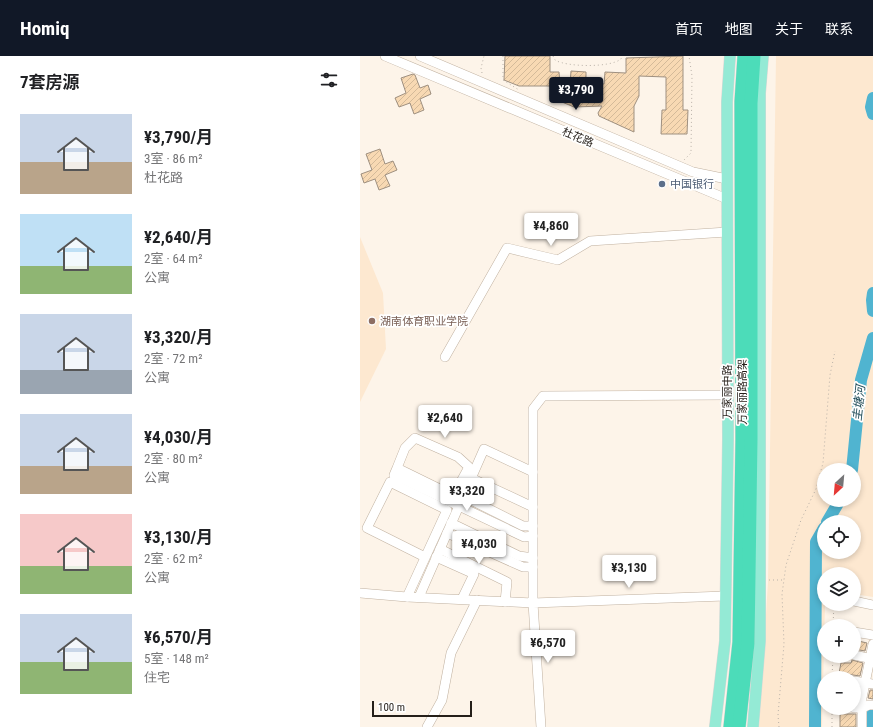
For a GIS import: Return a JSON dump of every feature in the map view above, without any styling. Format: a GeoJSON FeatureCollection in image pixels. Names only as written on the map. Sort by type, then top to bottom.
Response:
{"type":"FeatureCollection","features":[{"type":"Feature","properties":{"kind":"highway","name":"万家丽路高架"},"geometry":{"type":"LineString","coordinates":[[730,727],[739,642],[742,439],[741,102],[744,56]]}},
{"type":"Feature","properties":{"kind":"highway","name":"万家丽路高架"},"geometry":{"type":"LineString","coordinates":[[739,727],[748,643],[751,439],[751,102],[754,56]]}},
{"type":"Feature","properties":{"kind":"main road","name":"万家丽中路"},"geometry":{"type":"LineString","coordinates":[[715,727],[724,642],[727,395],[727,102],[730,56]]}},
{"type":"Feature","properties":{"kind":"main road"},"geometry":{"type":"LineString","coordinates":[[753,727],[760,641],[760,92],[762,56]]}},
{"type":"Feature","properties":{"kind":"street","name":"杜花路"},"geometry":{"type":"LineString","coordinates":[[385,56],[727,200]]}},
{"type":"Feature","properties":{"kind":"street","name":"杜花路"},"geometry":{"type":"LineString","coordinates":[[420,56],[693,172],[727,179]]}},
{"type":"Feature","properties":{"kind":"street"},"geometry":{"type":"LineString","coordinates":[[445,357],[507,248],[558,260],[590,241],[727,232]]}},
{"type":"Feature","properties":{"kind":"street"},"geometry":{"type":"LineString","coordinates":[[541,727],[534,603],[533,408],[543,396],[727,395]]}},
{"type":"Feature","properties":{"kind":"street"},"geometry":{"type":"LineString","coordinates":[[394,475],[446,492],[457,490],[469,467],[458,456],[415,438],[405,448],[394,475],[364,527],[425,557]]}},
{"type":"Feature","properties":{"kind":"street"},"geometry":{"type":"LineString","coordinates":[[419,597],[484,449],[533,472]]}},
{"type":"Feature","properties":{"kind":"street"},"geometry":{"type":"LineString","coordinates":[[394,475],[524,537],[533,531]]}},
{"type":"Feature","properties":{"kind":"street"},"geometry":{"type":"LineString","coordinates":[[394,475],[447,510],[407,597]]}},
{"type":"Feature","properties":{"kind":"street"},"geometry":{"type":"LineString","coordinates":[[471,478],[533,507]]}},
{"type":"Feature","properties":{"kind":"street"},"geometry":{"type":"LineString","coordinates":[[463,496],[533,531]]}},
{"type":"Feature","properties":{"kind":"street"},"geometry":{"type":"LineString","coordinates":[[451,523],[533,562]]}},
{"type":"Feature","properties":{"kind":"street"},"geometry":{"type":"LineString","coordinates":[[447,533],[524,566],[533,562]]}},
{"type":"Feature","properties":{"kind":"street"},"geometry":{"type":"LineString","coordinates":[[438,553],[475,571],[507,582],[505,602]]}},
{"type":"Feature","properties":{"kind":"street"},"geometry":{"type":"LineString","coordinates":[[462,600],[475,571]]}},
{"type":"Feature","properties":{"kind":"street"},"geometry":{"type":"LineString","coordinates":[[360,593],[407,597],[534,603],[725,596]]}},
{"type":"Feature","properties":{"kind":"street"},"geometry":{"type":"LineString","coordinates":[[427,727],[442,700],[451,653],[477,600]]}},
{"type":"Feature","properties":{"kind":"street"},"geometry":{"type":"LineString","coordinates":[[861,602],[873,605]]}},
{"type":"Feature","properties":{"kind":"street"},"geometry":{"type":"LineString","coordinates":[[861,633],[873,635]]}},
{"type":"Feature","properties":{"kind":"street"},"geometry":{"type":"LineString","coordinates":[[861,700],[870,684],[873,644]]}},
{"type":"Feature","properties":{"kind":"street"},"geometry":{"type":"LineString","coordinates":[[861,657],[872,659]]}},
{"type":"Feature","properties":{"kind":"street"},"geometry":{"type":"LineString","coordinates":[[861,707],[873,705]]}},
{"type":"Feature","properties":{"kind":"street"},"geometry":{"type":"LineString","coordinates":[[859,715],[862,727]]}},
{"type":"Feature","properties":{"kind":"path"},"geometry":{"type":"LineString","coordinates":[[553,56],[554,60],[560,63],[595,66],[618,62],[622,59],[622,56]]}},
{"type":"Feature","properties":{"kind":"path"},"geometry":{"type":"LineString","coordinates":[[683,162],[691,153],[692,76],[690,56]]}},
{"type":"Feature","properties":{"kind":"path"},"geometry":{"type":"LineString","coordinates":[[779,727],[778,715],[784,644],[782,594],[786,565],[801,520],[816,489],[823,463],[830,375],[835,351]]}},
{"type":"Feature","properties":{"kind":"path"},"geometry":{"type":"LineString","coordinates":[[760,580],[784,580]]}},
{"type":"Feature","properties":{"kind":"path"},"geometry":{"type":"LineString","coordinates":[[832,715],[832,727]]}},
{"type":"Feature","properties":{"kind":"shaded area"},"geometry":{"type":"Polygon","coordinates":[[[776,56],[873,56],[873,597],[861,595],[861,567],[817,567],[817,611],[825,611],[825,619],[817,619],[817,663],[824,663],[823,671],[817,671],[817,715],[822,715],[822,727],[759,727],[768,582],[776,56]]]}},
{"type":"Feature","properties":{"kind":"shaded area","name":"湖南体育职业学院"},"geometry":{"type":"Polygon","coordinates":[[[360,237],[383,293],[386,349],[360,402],[360,237]]]}},
{"type":"Feature","properties":{"kind":"water"},"geometry":{"type":"Polygon","coordinates":[[[869,709],[873,709],[873,727],[866,727],[866,713],[869,709]]]}},
{"type":"Feature","properties":{"kind":"building"},"geometry":{"type":"Polygon","coordinates":[[[505,56],[550,56],[550,72],[559,72],[560,84],[570,84],[571,71],[586,72],[586,84],[604,84],[605,72],[626,73],[626,58],[683,56],[683,110],[688,110],[687,134],[661,134],[662,110],[666,110],[666,77],[639,76],[639,96],[634,106],[634,132],[599,116],[598,113],[602,106],[574,107],[550,97],[551,86],[519,86],[504,80],[505,56]]]}},
{"type":"Feature","properties":{"kind":"building"},"geometry":{"type":"Polygon","coordinates":[[[413,74],[415,75],[420,88],[428,85],[431,94],[420,99],[424,110],[414,114],[410,103],[399,107],[395,98],[406,93],[401,78],[413,74]]]}},
{"type":"Feature","properties":{"kind":"building"},"geometry":{"type":"Polygon","coordinates":[[[380,149],[385,164],[393,161],[397,170],[385,175],[390,186],[379,190],[375,179],[364,183],[361,174],[372,170],[366,154],[380,149]]]}},
{"type":"Feature","properties":{"kind":"building"},"geometry":{"type":"Polygon","coordinates":[[[861,642],[867,643],[865,651],[861,650],[861,642]]]}},
{"type":"Feature","properties":{"kind":"building"},"geometry":{"type":"Polygon","coordinates":[[[841,663],[863,663],[861,672],[839,671],[841,663]]]}},
{"type":"Feature","properties":{"kind":"building"},"geometry":{"type":"Polygon","coordinates":[[[870,690],[873,690],[873,699],[868,698],[870,690]]]}},
{"type":"Feature","properties":{"kind":"building"},"geometry":{"type":"Polygon","coordinates":[[[840,715],[856,715],[856,727],[840,727],[840,715]]]}},
{"type":"Feature","properties":{"kind":"waterway","name":"圭塘河"},"geometry":{"type":"LineString","coordinates":[[873,98],[871,107],[873,114]]}},
{"type":"Feature","properties":{"kind":"waterway","name":"圭塘河"},"geometry":{"type":"LineString","coordinates":[[873,293],[873,311]]}},
{"type":"Feature","properties":{"kind":"waterway","name":"圭塘河"},"geometry":{"type":"LineString","coordinates":[[853,463],[861,380],[873,338]]}},
{"type":"Feature","properties":{"kind":"waterway","name":"圭塘河"},"geometry":{"type":"LineString","coordinates":[[831,515],[836,507]]}},
{"type":"Feature","properties":{"kind":"waterway","name":"圭塘河"},"geometry":{"type":"LineString","coordinates":[[815,727],[817,540]]}},
{"type":"Feature","properties":{"kind":"place","name":"中国银行"},"geometry":{"type":"Point","coordinates":[662,184]}},
{"type":"Feature","properties":{"kind":"place","name":"湖南体育职业学院"},"geometry":{"type":"Point","coordinates":[372,321]}}]}
